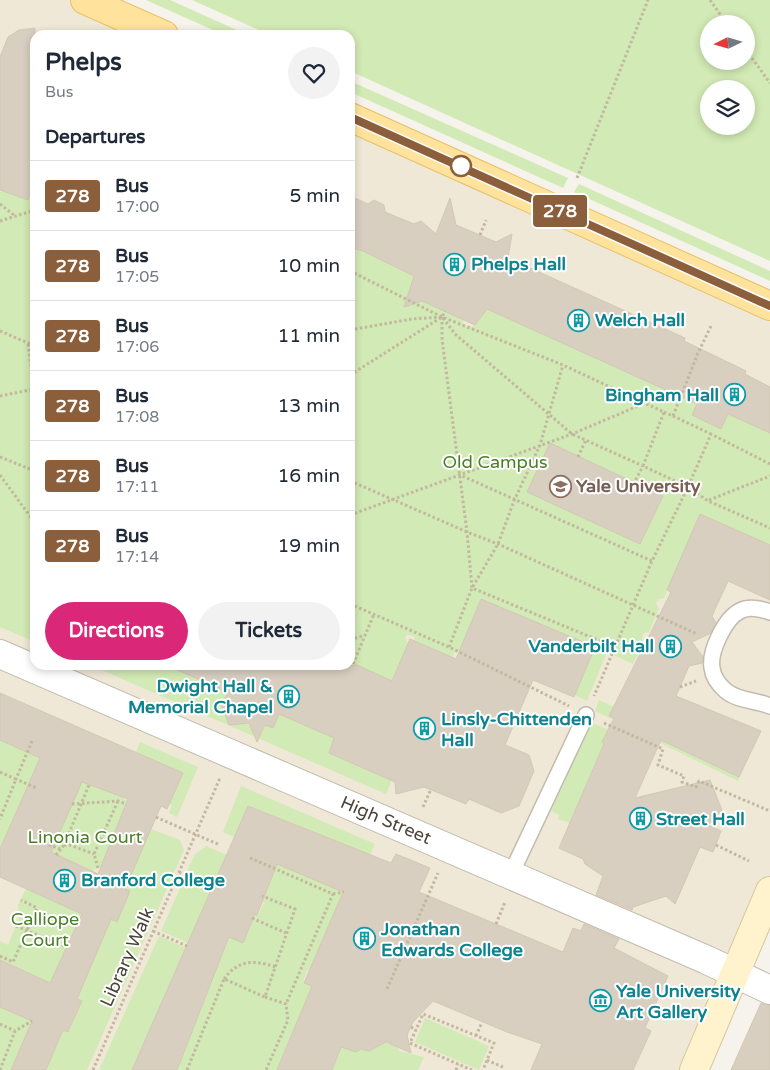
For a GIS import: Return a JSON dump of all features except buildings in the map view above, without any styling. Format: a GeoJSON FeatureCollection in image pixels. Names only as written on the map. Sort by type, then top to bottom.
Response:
{"type":"FeatureCollection","features":[{"type":"Feature","properties":{"kind":"main road"},"geometry":{"type":"LineString","coordinates":[[84,0],[153,30]]}},
{"type":"Feature","properties":{"kind":"main road"},"geometry":{"type":"LineString","coordinates":[[355,119],[770,306]]}},
{"type":"Feature","properties":{"kind":"main road"},"geometry":{"type":"LineString","coordinates":[[694,1070],[770,891]]}},
{"type":"Feature","properties":{"kind":"street","name":"High Street"},"geometry":{"type":"LineString","coordinates":[[0,654],[30,668]]}},
{"type":"Feature","properties":{"kind":"street","name":"High Street"},"geometry":{"type":"LineString","coordinates":[[35,670],[509,884],[736,974],[770,990]]}},
{"type":"Feature","properties":{"kind":"lane"},"geometry":{"type":"LineString","coordinates":[[770,612],[761,609],[742,609],[728,619],[716,642],[711,666],[717,681],[727,692],[747,701],[770,706]]}},
{"type":"Feature","properties":{"kind":"lane"},"geometry":{"type":"LineString","coordinates":[[509,884],[586,715]]}},
{"type":"Feature","properties":{"kind":"path"},"geometry":{"type":"LineString","coordinates":[[577,178],[648,0]]}},
{"type":"Feature","properties":{"kind":"path"},"geometry":{"type":"LineString","coordinates":[[710,0],[721,15]]}},
{"type":"Feature","properties":{"kind":"path"},"geometry":{"type":"LineString","coordinates":[[755,62],[770,83]]}},
{"type":"Feature","properties":{"kind":"path"},"geometry":{"type":"LineString","coordinates":[[0,204],[16,216]]}},
{"type":"Feature","properties":{"kind":"path"},"geometry":{"type":"LineString","coordinates":[[0,221],[30,212]]}},
{"type":"Feature","properties":{"kind":"path"},"geometry":{"type":"LineString","coordinates":[[480,235],[486,220]]}},
{"type":"Feature","properties":{"kind":"path"},"geometry":{"type":"LineString","coordinates":[[355,274],[442,317],[563,364],[770,464]]}},
{"type":"Feature","properties":{"kind":"path"},"geometry":{"type":"LineString","coordinates":[[355,372],[442,317],[446,311]]}},
{"type":"Feature","properties":{"kind":"path"},"geometry":{"type":"LineString","coordinates":[[355,329],[412,319],[442,317]]}},
{"type":"Feature","properties":{"kind":"path"},"geometry":{"type":"LineString","coordinates":[[442,317],[455,334],[572,434],[688,487],[708,501],[770,528]]}},
{"type":"Feature","properties":{"kind":"path"},"geometry":{"type":"LineString","coordinates":[[442,317],[442,339],[467,532],[472,588]]}},
{"type":"Feature","properties":{"kind":"path"},"geometry":{"type":"LineString","coordinates":[[673,416],[698,353],[712,324]]}},
{"type":"Feature","properties":{"kind":"path"},"geometry":{"type":"LineString","coordinates":[[0,331],[28,344],[30,359]]}},
{"type":"Feature","properties":{"kind":"path"},"geometry":{"type":"LineString","coordinates":[[449,647],[472,588],[498,544],[514,501],[540,445],[563,364]]}},
{"type":"Feature","properties":{"kind":"path"},"geometry":{"type":"LineString","coordinates":[[0,396],[30,390]]}},
{"type":"Feature","properties":{"kind":"path"},"geometry":{"type":"LineString","coordinates":[[355,513],[572,434],[644,404]]}},
{"type":"Feature","properties":{"kind":"path"},"geometry":{"type":"LineString","coordinates":[[634,483],[643,466],[664,412]]}},
{"type":"Feature","properties":{"kind":"path"},"geometry":{"type":"LineString","coordinates":[[586,715],[652,561],[711,434]]}},
{"type":"Feature","properties":{"kind":"path"},"geometry":{"type":"LineString","coordinates":[[578,457],[586,440]]}},
{"type":"Feature","properties":{"kind":"path"},"geometry":{"type":"LineString","coordinates":[[0,457],[30,469]]}},
{"type":"Feature","properties":{"kind":"path"},"geometry":{"type":"LineString","coordinates":[[458,474],[514,501],[652,561]]}},
{"type":"Feature","properties":{"kind":"path"},"geometry":{"type":"LineString","coordinates":[[0,475],[30,516]]}},
{"type":"Feature","properties":{"kind":"path"},"geometry":{"type":"LineString","coordinates":[[708,501],[770,476]]}},
{"type":"Feature","properties":{"kind":"path"},"geometry":{"type":"LineString","coordinates":[[355,483],[498,544],[716,642]]}},
{"type":"Feature","properties":{"kind":"path"},"geometry":{"type":"LineString","coordinates":[[472,588],[615,647]]}},
{"type":"Feature","properties":{"kind":"path"},"geometry":{"type":"LineString","coordinates":[[355,606],[449,647],[586,715],[663,749],[658,765],[684,776],[682,782],[696,787],[699,781],[770,811]]}},
{"type":"Feature","properties":{"kind":"path"},"geometry":{"type":"LineString","coordinates":[[355,659],[374,614]]}},
{"type":"Feature","properties":{"kind":"path"},"geometry":{"type":"LineString","coordinates":[[355,638],[365,635]]}},
{"type":"Feature","properties":{"kind":"path"},"geometry":{"type":"LineString","coordinates":[[0,818],[32,741]]}},
{"type":"Feature","properties":{"kind":"path"},"geometry":{"type":"LineString","coordinates":[[0,772],[36,788]]}},
{"type":"Feature","properties":{"kind":"path","name":"Library Walk"},"geometry":{"type":"LineString","coordinates":[[92,1070],[223,773]]}},
{"type":"Feature","properties":{"kind":"path"},"geometry":{"type":"LineString","coordinates":[[56,854],[64,845],[89,784]]}},
{"type":"Feature","properties":{"kind":"path"},"geometry":{"type":"LineString","coordinates":[[420,815],[431,789]]}},
{"type":"Feature","properties":{"kind":"path"},"geometry":{"type":"LineString","coordinates":[[98,868],[94,854],[118,801]]}},
{"type":"Feature","properties":{"kind":"path"},"geometry":{"type":"LineString","coordinates":[[72,804],[81,805],[118,801],[126,804]]}},
{"type":"Feature","properties":{"kind":"path"},"geometry":{"type":"LineString","coordinates":[[156,817],[220,844]]}},
{"type":"Feature","properties":{"kind":"path"},"geometry":{"type":"LineString","coordinates":[[44,843],[60,850]]}},
{"type":"Feature","properties":{"kind":"path"},"geometry":{"type":"LineString","coordinates":[[64,845],[70,845],[94,854]]}},
{"type":"Feature","properties":{"kind":"path"},"geometry":{"type":"LineString","coordinates":[[716,845],[750,861]]}},
{"type":"Feature","properties":{"kind":"path"},"geometry":{"type":"LineString","coordinates":[[250,858],[333,894],[344,892]]}},
{"type":"Feature","properties":{"kind":"path"},"geometry":{"type":"LineString","coordinates":[[387,989],[441,865]]}},
{"type":"Feature","properties":{"kind":"path"},"geometry":{"type":"LineString","coordinates":[[179,872],[212,887]]}},
{"type":"Feature","properties":{"kind":"path"},"geometry":{"type":"LineString","coordinates":[[496,924],[509,884]]}},
{"type":"Feature","properties":{"kind":"path"},"geometry":{"type":"LineString","coordinates":[[266,1070],[288,1020],[286,1004],[333,894]]}},
{"type":"Feature","properties":{"kind":"path"},"geometry":{"type":"LineString","coordinates":[[262,896],[295,909],[265,997]]}},
{"type":"Feature","properties":{"kind":"path"},"geometry":{"type":"LineString","coordinates":[[0,956],[13,962],[37,908],[21,900]]}},
{"type":"Feature","properties":{"kind":"path"},"geometry":{"type":"LineString","coordinates":[[252,918],[286,933]]}},
{"type":"Feature","properties":{"kind":"path"},"geometry":{"type":"LineString","coordinates":[[16,926],[66,948]]}},
{"type":"Feature","properties":{"kind":"path"},"geometry":{"type":"LineString","coordinates":[[154,931],[187,946]]}},
{"type":"Feature","properties":{"kind":"path"},"geometry":{"type":"LineString","coordinates":[[187,1070],[224,979],[235,968],[250,962],[261,962],[276,967]]}},
{"type":"Feature","properties":{"kind":"path"},"geometry":{"type":"LineString","coordinates":[[224,979],[286,1004]]}},
{"type":"Feature","properties":{"kind":"path"},"geometry":{"type":"LineString","coordinates":[[472,1070],[410,1043],[423,1014],[494,1043],[482,1070]]}},
{"type":"Feature","properties":{"kind":"path"},"geometry":{"type":"LineString","coordinates":[[0,1070],[15,1031],[32,1021]]}},
{"type":"Feature","properties":{"kind":"path"},"geometry":{"type":"LineString","coordinates":[[476,1036],[482,1022]]}},
{"type":"Feature","properties":{"kind":"path"},"geometry":{"type":"LineString","coordinates":[[0,1024],[15,1031]]}},
{"type":"Feature","properties":{"kind":"path"},"geometry":{"type":"LineString","coordinates":[[411,1027],[416,1030]]}},
{"type":"Feature","properties":{"kind":"path"},"geometry":{"type":"LineString","coordinates":[[487,1060],[505,1068]]}},
{"type":"Feature","properties":{"kind":"path"},"geometry":{"type":"LineString","coordinates":[[456,1070],[458,1064]]}},
{"type":"Feature","properties":{"kind":"shaded area","name":"Yale University"},"geometry":{"type":"Polygon","coordinates":[[[0,0],[85,0],[153,30],[30,30],[30,670],[355,670],[355,119],[770,306],[770,891],[694,1070],[0,1070],[0,0]]]}},
{"type":"Feature","properties":{"kind":"green space"},"geometry":{"type":"Polygon","coordinates":[[[146,0],[170,0],[237,30],[213,30],[146,0]]]}},
{"type":"Feature","properties":{"kind":"green space"},"geometry":{"type":"Polygon","coordinates":[[[192,0],[770,0],[770,261],[355,73],[355,30],[259,30],[192,0]]]}},
{"type":"Feature","properties":{"kind":"green space"},"geometry":{"type":"Polygon","coordinates":[[[355,83],[568,178],[563,188],[355,94],[355,83]]]}},
{"type":"Feature","properties":{"kind":"green space"},"geometry":{"type":"Polygon","coordinates":[[[579,184],[770,271],[770,281],[574,192],[579,184]]]}},
{"type":"Feature","properties":{"kind":"green space"},"geometry":{"type":"Polygon","coordinates":[[[4,190],[29,196],[30,193],[30,640],[0,627],[0,192],[4,190]]]}},
{"type":"Feature","properties":{"kind":"green space","name":"Old Campus"},"geometry":{"type":"Polygon","coordinates":[[[355,249],[364,253],[366,250],[421,279],[417,287],[410,289],[408,295],[411,301],[422,301],[463,319],[463,324],[468,327],[474,326],[478,322],[479,305],[697,403],[692,415],[721,429],[728,414],[770,433],[770,545],[700,514],[664,598],[659,599],[656,603],[659,609],[649,632],[644,633],[642,637],[643,642],[633,664],[607,652],[587,701],[575,695],[595,647],[481,599],[459,652],[454,653],[452,657],[415,641],[414,637],[407,635],[405,638],[408,644],[388,691],[364,669],[355,664],[355,249]]]}},
{"type":"Feature","properties":{"kind":"green space"},"geometry":{"type":"Polygon","coordinates":[[[101,670],[188,670],[231,685],[222,707],[231,711],[236,719],[253,727],[254,733],[261,735],[266,725],[273,728],[282,708],[306,726],[334,738],[329,753],[392,780],[386,794],[101,670]]]}},
{"type":"Feature","properties":{"kind":"green space"},"geometry":{"type":"Polygon","coordinates":[[[599,700],[614,707],[610,716],[739,777],[738,781],[595,711],[599,700]]]}},
{"type":"Feature","properties":{"kind":"green space"},"geometry":{"type":"Polygon","coordinates":[[[589,722],[620,734],[602,742],[604,745],[570,823],[558,819],[559,815],[551,811],[589,722]]]}},
{"type":"Feature","properties":{"kind":"green space"},"geometry":{"type":"Polygon","coordinates":[[[0,740],[17,748],[53,749],[25,791],[0,849],[0,740]]]}},
{"type":"Feature","properties":{"kind":"green space"},"geometry":{"type":"Polygon","coordinates":[[[140,742],[198,767],[177,817],[169,813],[172,805],[169,804],[182,773],[136,752],[140,742]]]}},
{"type":"Feature","properties":{"kind":"green space","name":"Linonia Court"},"geometry":{"type":"Polygon","coordinates":[[[82,782],[120,796],[128,801],[102,866],[92,871],[42,848],[57,838],[82,782]]]}},
{"type":"Feature","properties":{"kind":"green space"},"geometry":{"type":"Polygon","coordinates":[[[241,786],[375,844],[370,855],[249,806],[234,837],[223,832],[241,786]]]}},
{"type":"Feature","properties":{"kind":"green space"},"geometry":{"type":"Polygon","coordinates":[[[151,829],[180,840],[184,850],[87,1070],[46,1070],[63,1030],[69,1032],[82,1002],[77,999],[111,919],[117,922],[130,891],[125,889],[151,829]]]}},
{"type":"Feature","properties":{"kind":"green space"},"geometry":{"type":"Polygon","coordinates":[[[206,846],[227,855],[215,882],[187,871],[195,854],[206,846]]]}},
{"type":"Feature","properties":{"kind":"green space"},"geometry":{"type":"Polygon","coordinates":[[[252,853],[350,895],[335,911],[316,973],[307,970],[303,982],[312,986],[277,1070],[177,1070],[230,937],[243,943],[254,914],[258,915],[264,903],[259,901],[266,893],[274,872],[248,862],[252,853]]]}},
{"type":"Feature","properties":{"kind":"green space"},"geometry":{"type":"Polygon","coordinates":[[[184,879],[211,890],[188,943],[161,931],[184,879]]]}},
{"type":"Feature","properties":{"kind":"green space","name":"Calliope Court"},"geometry":{"type":"Polygon","coordinates":[[[26,889],[82,914],[50,983],[0,960],[0,941],[8,945],[19,918],[18,905],[26,889]]]}},
{"type":"Feature","properties":{"kind":"green space"},"geometry":{"type":"Polygon","coordinates":[[[159,936],[186,948],[132,1070],[99,1070],[159,936]]]}},
{"type":"Feature","properties":{"kind":"green space"},"geometry":{"type":"Polygon","coordinates":[[[0,1007],[32,1021],[11,1070],[0,1070],[0,1007]]]}},
{"type":"Feature","properties":{"kind":"green space"},"geometry":{"type":"Polygon","coordinates":[[[425,1018],[489,1046],[479,1070],[415,1042],[425,1018]]]}},
{"type":"Feature","properties":{"kind":"green space"},"geometry":{"type":"Polygon","coordinates":[[[385,1043],[398,1047],[399,1051],[424,1057],[418,1070],[332,1070],[341,1047],[356,1052],[361,1049],[369,1051],[385,1043]]]}},
{"type":"Feature","properties":{"kind":"bus line","name":"278"},"geometry":{"type":"LineString","coordinates":[[355,119],[770,306]]}},
{"type":"Feature","properties":{"kind":"place","name":"Phelps Hall"},"geometry":{"type":"Point","coordinates":[455,264]}},
{"type":"Feature","properties":{"kind":"place","name":"Welch Hall"},"geometry":{"type":"Point","coordinates":[579,320]}},
{"type":"Feature","properties":{"kind":"place","name":"Bingham Hall"},"geometry":{"type":"Point","coordinates":[735,395]}},
{"type":"Feature","properties":{"kind":"place","name":"Yale University"},"geometry":{"type":"Point","coordinates":[560,486]}},
{"type":"Feature","properties":{"kind":"place","name":"Vanderbilt Hall"},"geometry":{"type":"Point","coordinates":[670,646]}},
{"type":"Feature","properties":{"kind":"place","name":"Dwight Hall & Memorial Chapel"},"geometry":{"type":"Point","coordinates":[289,696]}},
{"type":"Feature","properties":{"kind":"place","name":"Linsly-Chittenden Hall"},"geometry":{"type":"Point","coordinates":[425,729]}},
{"type":"Feature","properties":{"kind":"place","name":"Street Hall"},"geometry":{"type":"Point","coordinates":[640,819]}},
{"type":"Feature","properties":{"kind":"place","name":"Branford College"},"geometry":{"type":"Point","coordinates":[65,880]}},
{"type":"Feature","properties":{"kind":"place","name":"Jonathan Edwards College"},"geometry":{"type":"Point","coordinates":[365,939]}},
{"type":"Feature","properties":{"kind":"place","name":"Yale University Art Gallery"},"geometry":{"type":"Point","coordinates":[600,1001]}}]}
